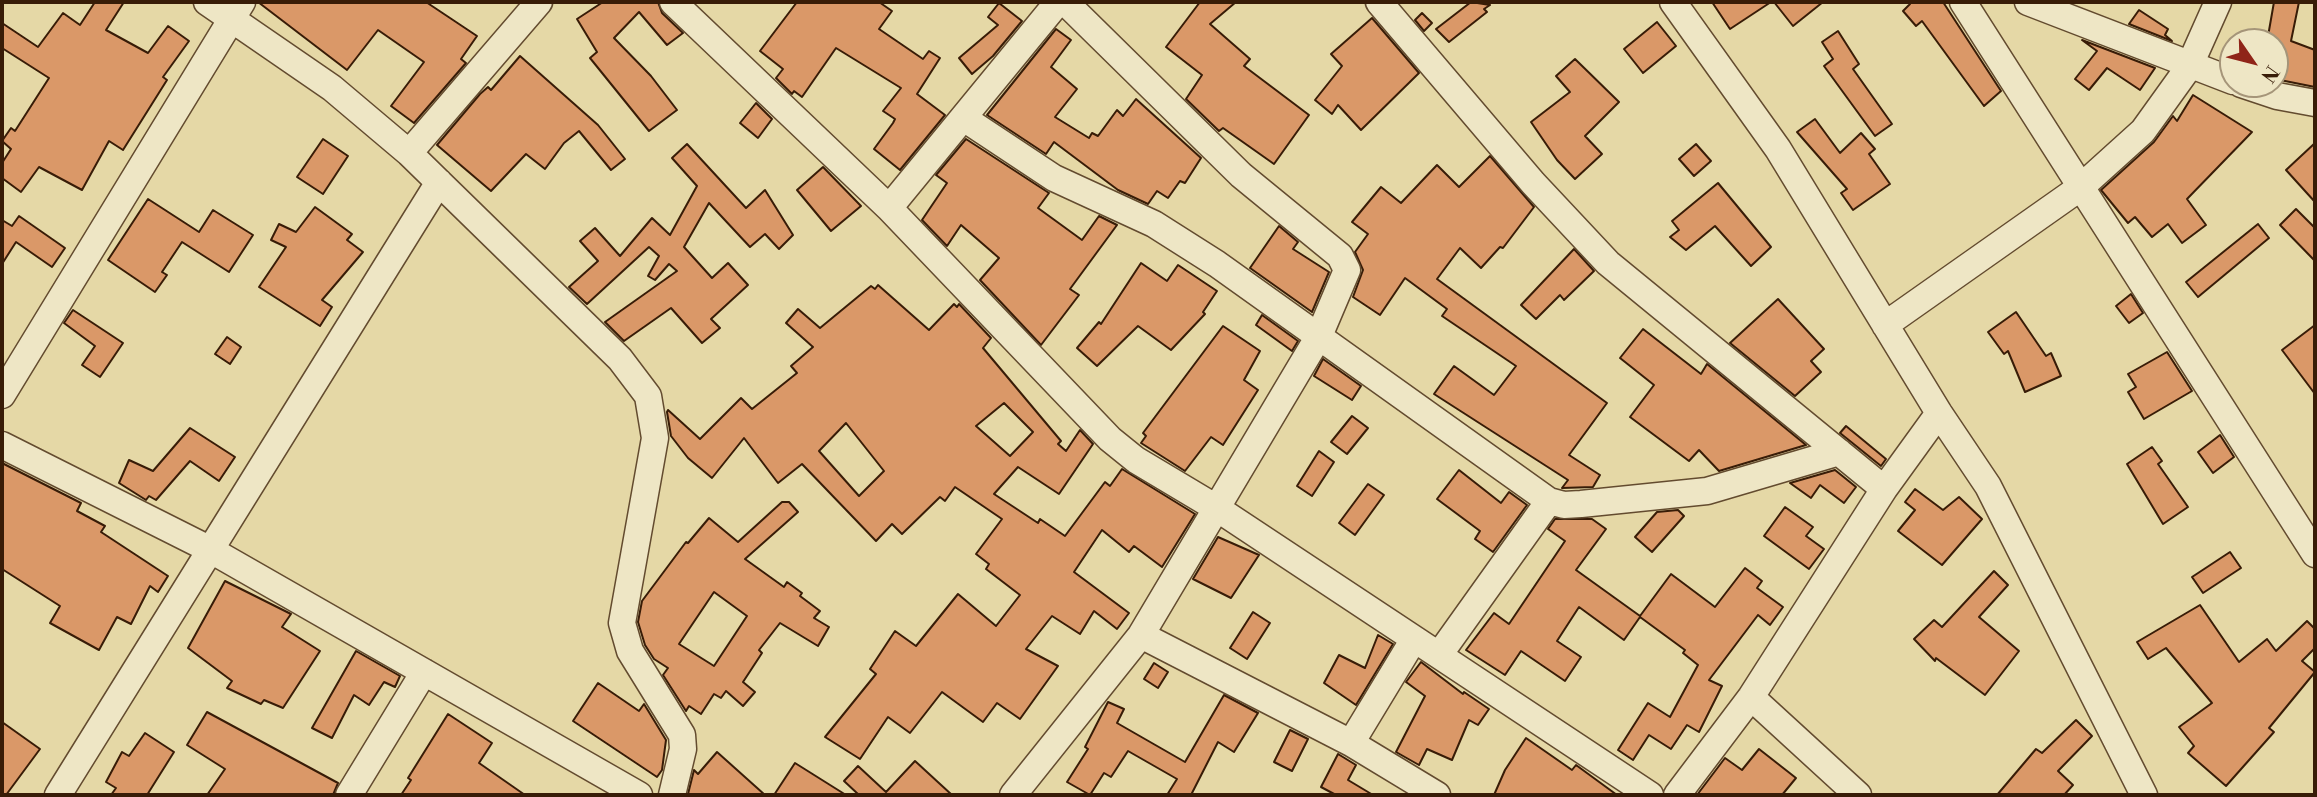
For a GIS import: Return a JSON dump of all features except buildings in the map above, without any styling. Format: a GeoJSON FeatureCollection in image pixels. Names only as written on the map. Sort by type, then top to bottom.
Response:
{"type":"FeatureCollection","features":[{"type":"Feature","properties":{"kind":"street"},"geometry":{"type":"LineString","coordinates":[[207,2],[236,10],[409,153],[620,359],[648,396],[655,438],[622,624],[631,652],[682,735],[683,749],[672,795]]}},
{"type":"Feature","properties":{"kind":"street"},"geometry":{"type":"LineString","coordinates":[[409,153],[539,2]]}},
{"type":"Feature","properties":{"kind":"street"},"geometry":{"type":"LineString","coordinates":[[673,2],[889,208],[1110,439],[1136,460],[1218,509],[1650,795]]}},
{"type":"Feature","properties":{"kind":"street"},"geometry":{"type":"LineString","coordinates":[[889,208],[965,119],[1058,2]]}},
{"type":"Feature","properties":{"kind":"street"},"geometry":{"type":"LineString","coordinates":[[1013,795],[1141,635],[1319,336],[1347,270],[1340,256],[1241,175],[1065,2]]}},
{"type":"Feature","properties":{"kind":"street"},"geometry":{"type":"LineString","coordinates":[[1379,2],[1533,183],[1608,263],[1884,489]]}},
{"type":"Feature","properties":{"kind":"street"},"geometry":{"type":"LineString","coordinates":[[1672,2],[1778,149],[1939,413],[1988,486],[2144,795]]}},
{"type":"Feature","properties":{"kind":"street"},"geometry":{"type":"LineString","coordinates":[[1963,2],[2315,554]]}},
{"type":"Feature","properties":{"kind":"street"},"geometry":{"type":"LineString","coordinates":[[2028,2],[2219,77]]}},
{"type":"Feature","properties":{"kind":"street"},"geometry":{"type":"LineString","coordinates":[[1885,325],[2081,187],[2143,131],[2189,67],[2218,2]]}},
{"type":"Feature","properties":{"kind":"street"},"geometry":{"type":"LineString","coordinates":[[2,395],[236,10]]}},
{"type":"Feature","properties":{"kind":"street"},"geometry":{"type":"LineString","coordinates":[[2288,98],[2315,103]]}},
{"type":"Feature","properties":{"kind":"street"},"geometry":{"type":"LineString","coordinates":[[965,119],[1054,178],[1154,224],[1319,336],[1549,500],[1573,505],[1707,491],[1839,452]]}},
{"type":"Feature","properties":{"kind":"street"},"geometry":{"type":"LineString","coordinates":[[58,795],[439,183]]}},
{"type":"Feature","properties":{"kind":"street"},"geometry":{"type":"LineString","coordinates":[[1678,795],[1751,697],[1884,489],[1939,413]]}},
{"type":"Feature","properties":{"kind":"street"},"geometry":{"type":"LineString","coordinates":[[2,445],[209,549],[639,795]]}},
{"type":"Feature","properties":{"kind":"street"},"geometry":{"type":"LineString","coordinates":[[1439,655],[1549,500]]}},
{"type":"Feature","properties":{"kind":"street"},"geometry":{"type":"LineString","coordinates":[[1141,635],[1351,743],[1437,795]]}},
{"type":"Feature","properties":{"kind":"street"},"geometry":{"type":"LineString","coordinates":[[1351,743],[1414,639]]}},
{"type":"Feature","properties":{"kind":"street"},"geometry":{"type":"LineString","coordinates":[[349,795],[424,672]]}},
{"type":"Feature","properties":{"kind":"street"},"geometry":{"type":"LineString","coordinates":[[1751,697],[1858,795]]}}]}
